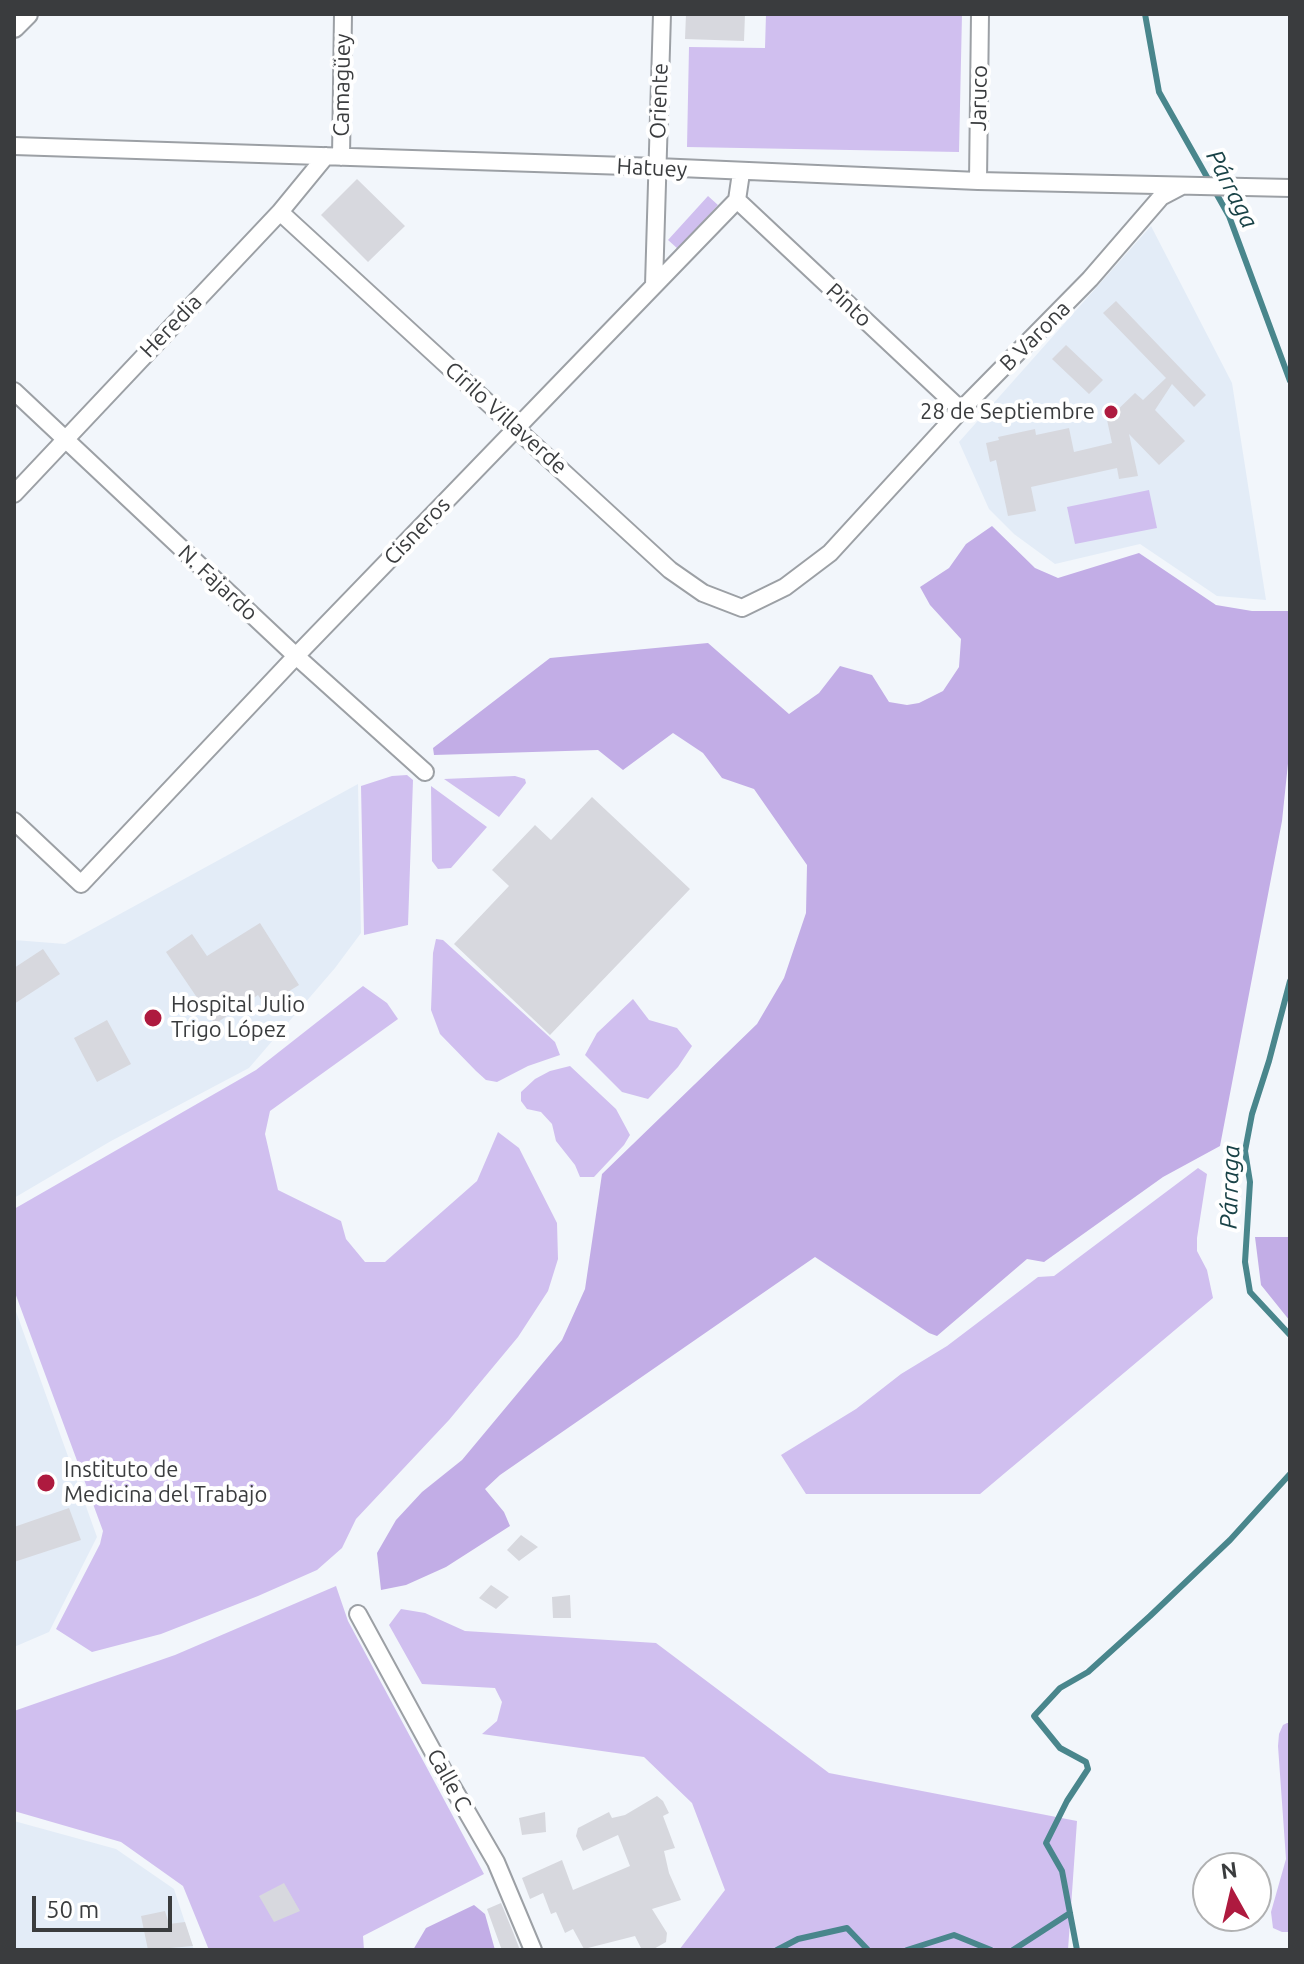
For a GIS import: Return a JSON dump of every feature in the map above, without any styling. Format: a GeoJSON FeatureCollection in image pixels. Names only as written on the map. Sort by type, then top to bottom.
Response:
{"type":"FeatureCollection","features":[{"type":"Feature","properties":{"kind":"street"},"geometry":{"type":"LineString","coordinates":[[14,27],[27,14]]}},
{"type":"Feature","properties":{"kind":"street","name":"Camagüey"},"geometry":{"type":"LineString","coordinates":[[334,157],[343,14]]}},
{"type":"Feature","properties":{"kind":"street","name":"Oriente"},"geometry":{"type":"LineString","coordinates":[[654,285],[662,14]]}},
{"type":"Feature","properties":{"kind":"street","name":"Jaruco"},"geometry":{"type":"LineString","coordinates":[[978,181],[980,14]]}},
{"type":"Feature","properties":{"kind":"street","name":"Hatuey"},"geometry":{"type":"LineString","coordinates":[[14,146],[978,181],[1290,188]]}},
{"type":"Feature","properties":{"kind":"street","name":"Heredia"},"geometry":{"type":"LineString","coordinates":[[14,494],[334,157]]}},
{"type":"Feature","properties":{"kind":"street"},"geometry":{"type":"LineString","coordinates":[[737,200],[741,173]]}},
{"type":"Feature","properties":{"kind":"street","name":"B Varona"},"geometry":{"type":"LineString","coordinates":[[742,608],[785,587],[830,553],[961,410],[1090,279],[1161,197],[1182,187]]}},
{"type":"Feature","properties":{"kind":"street","name":"Cisneros"},"geometry":{"type":"LineString","coordinates":[[14,821],[81,884],[296,656],[737,200]]}},
{"type":"Feature","properties":{"kind":"street","name":"Pinto"},"geometry":{"type":"LineString","coordinates":[[737,200],[961,410]]}},
{"type":"Feature","properties":{"kind":"street","name":"Cirilo Villaverde"},"geometry":{"type":"LineString","coordinates":[[280,212],[670,570],[703,593],[742,608]]}},
{"type":"Feature","properties":{"kind":"street","name":"N. Fajardo"},"geometry":{"type":"LineString","coordinates":[[14,391],[296,656],[425,772]]}},
{"type":"Feature","properties":{"kind":"street","name":"Calle C"},"geometry":{"type":"LineString","coordinates":[[358,1614],[496,1862],[533,1950]]}},
{"type":"Feature","properties":{"kind":"shaded area"},"geometry":{"type":"Polygon","coordinates":[[[766,14],[962,14],[959,152],[687,147],[689,47],[765,48],[766,14]]]}},
{"type":"Feature","properties":{"kind":"shaded area"},"geometry":{"type":"Polygon","coordinates":[[[708,196],[718,205],[678,249],[668,240],[708,196]]]}},
{"type":"Feature","properties":{"kind":"shaded area","name":"28 de Septiembre"},"geometry":{"type":"Polygon","coordinates":[[[1151,226],[1232,383],[1266,600],[1217,596],[1140,544],[1055,564],[1014,534],[989,509],[959,442],[1151,226]]]}},
{"type":"Feature","properties":{"kind":"shaded area"},"geometry":{"type":"Polygon","coordinates":[[[1149,490],[1157,528],[1075,544],[1067,507],[1149,490]]]}},
{"type":"Feature","properties":{"kind":"shaded area"},"geometry":{"type":"Polygon","coordinates":[[[992,526],[1035,568],[1058,578],[1139,553],[1216,605],[1252,611],[1290,611],[1289,754],[1282,821],[1220,1146],[1163,1177],[1044,1262],[1027,1259],[937,1336],[815,1257],[500,1475],[485,1489],[504,1512],[510,1526],[446,1567],[406,1585],[381,1590],[377,1553],[396,1520],[422,1492],[462,1460],[562,1340],[585,1289],[602,1174],[757,1024],[784,978],[806,913],[807,865],[754,789],[722,778],[703,753],[673,733],[623,770],[598,750],[434,755],[433,748],[550,658],[708,643],[789,714],[819,693],[840,666],[872,675],[889,702],[919,703],[943,691],[959,667],[961,639],[930,605],[920,587],[949,568],[966,544],[992,526]]]}},
{"type":"Feature","properties":{"kind":"shaded area"},"geometry":{"type":"Polygon","coordinates":[[[407,775],[413,780],[408,925],[364,935],[361,786],[392,776],[407,775]]]}},
{"type":"Feature","properties":{"kind":"shaded area"},"geometry":{"type":"Polygon","coordinates":[[[515,776],[525,779],[526,783],[499,817],[444,779],[515,776]]]}},
{"type":"Feature","properties":{"kind":"shaded area","name":"Hospital Julio Trigo López"},"geometry":{"type":"Polygon","coordinates":[[[358,784],[361,933],[335,968],[249,1068],[111,1141],[14,1198],[14,940],[65,944],[358,784]]]}},
{"type":"Feature","properties":{"kind":"shaded area"},"geometry":{"type":"Polygon","coordinates":[[[431,786],[487,827],[451,868],[438,869],[432,861],[431,786]]]}},
{"type":"Feature","properties":{"kind":"shaded area"},"geometry":{"type":"Polygon","coordinates":[[[436,939],[443,940],[555,1042],[560,1055],[528,1066],[497,1082],[486,1080],[476,1071],[440,1034],[431,1010],[436,939]]]}},
{"type":"Feature","properties":{"kind":"shaded area"},"geometry":{"type":"Polygon","coordinates":[[[363,986],[387,1003],[398,1019],[270,1111],[265,1134],[278,1190],[341,1221],[346,1239],[365,1262],[385,1262],[477,1181],[498,1132],[519,1148],[557,1223],[558,1259],[548,1291],[518,1337],[449,1420],[356,1519],[342,1548],[317,1570],[161,1634],[92,1652],[56,1629],[100,1544],[103,1531],[14,1290],[14,1209],[256,1070],[363,986]]]}},
{"type":"Feature","properties":{"kind":"shaded area"},"geometry":{"type":"Polygon","coordinates":[[[633,999],[649,1020],[677,1028],[692,1046],[678,1067],[648,1099],[622,1092],[585,1055],[597,1033],[633,999]]]}},
{"type":"Feature","properties":{"kind":"shaded area"},"geometry":{"type":"Polygon","coordinates":[[[570,1066],[616,1109],[630,1135],[594,1177],[580,1177],[575,1165],[556,1141],[552,1124],[541,1112],[527,1109],[521,1101],[521,1092],[535,1079],[570,1066]]]}},
{"type":"Feature","properties":{"kind":"shaded area"},"geometry":{"type":"Polygon","coordinates":[[[1198,1168],[1207,1174],[1197,1251],[1207,1270],[1213,1298],[980,1494],[806,1494],[781,1455],[856,1409],[901,1374],[947,1346],[1038,1277],[1054,1276],[1198,1168]]]}},
{"type":"Feature","properties":{"kind":"shaded area"},"geometry":{"type":"Polygon","coordinates":[[[1255,1237],[1290,1237],[1290,1321],[1261,1285],[1255,1237]]]}},
{"type":"Feature","properties":{"kind":"shaded area","name":"Instituto de Medicina del Trabajo"},"geometry":{"type":"Polygon","coordinates":[[[14,1306],[97,1537],[49,1632],[14,1647],[14,1306]]]}},
{"type":"Feature","properties":{"kind":"shaded area"},"geometry":{"type":"Polygon","coordinates":[[[336,1586],[348,1621],[484,1874],[363,1936],[364,1950],[209,1950],[183,1886],[121,1842],[14,1811],[14,1711],[175,1655],[336,1586]]]}},
{"type":"Feature","properties":{"kind":"shaded area"},"geometry":{"type":"Polygon","coordinates":[[[401,1609],[425,1613],[465,1631],[656,1643],[829,1773],[1077,1821],[1068,1950],[679,1950],[725,1890],[692,1803],[644,1757],[482,1734],[497,1721],[502,1702],[495,1688],[422,1684],[389,1625],[401,1609]]]}},
{"type":"Feature","properties":{"kind":"shaded area"},"geometry":{"type":"Polygon","coordinates":[[[1290,1723],[1290,1932],[1273,1928],[1272,1920],[1272,1908],[1286,1859],[1278,1746],[1283,1725],[1290,1723]]]}},
{"type":"Feature","properties":{"kind":"shaded area"},"geometry":{"type":"Polygon","coordinates":[[[14,1821],[116,1849],[174,1889],[194,1950],[14,1950],[14,1821]]]}},
{"type":"Feature","properties":{"kind":"shaded area"},"geometry":{"type":"Polygon","coordinates":[[[474,1905],[485,1914],[495,1950],[413,1950],[426,1928],[474,1905]]]}},
{"type":"Feature","properties":{"kind":"building"},"geometry":{"type":"Polygon","coordinates":[[[686,14],[745,14],[744,41],[685,39],[686,14]]]}},
{"type":"Feature","properties":{"kind":"building"},"geometry":{"type":"Polygon","coordinates":[[[357,179],[405,226],[368,262],[321,215],[357,179]]]}},
{"type":"Feature","properties":{"kind":"building"},"geometry":{"type":"Polygon","coordinates":[[[1116,301],[1206,395],[1194,407],[1172,384],[1155,410],[1185,441],[1159,465],[1129,434],[1138,476],[1119,479],[1117,468],[1031,487],[1036,511],[1008,516],[996,460],[990,462],[986,443],[999,440],[998,437],[1035,429],[1036,435],[1069,428],[1074,452],[1112,443],[1107,420],[1135,393],[1143,400],[1166,378],[1103,313],[1116,301]]]}},
{"type":"Feature","properties":{"kind":"building"},"geometry":{"type":"Polygon","coordinates":[[[1066,345],[1103,380],[1089,394],[1052,359],[1066,345]]]}},
{"type":"Feature","properties":{"kind":"building"},"geometry":{"type":"Polygon","coordinates":[[[592,797],[690,889],[550,1035],[454,944],[509,886],[492,870],[535,825],[551,840],[592,797]]]}},
{"type":"Feature","properties":{"kind":"building"},"geometry":{"type":"Polygon","coordinates":[[[260,923],[299,985],[265,1006],[258,995],[215,1024],[166,952],[192,934],[207,956],[260,923]]]}},
{"type":"Feature","properties":{"kind":"building"},"geometry":{"type":"Polygon","coordinates":[[[43,949],[60,974],[14,1004],[14,968],[43,949]]]}},
{"type":"Feature","properties":{"kind":"building"},"geometry":{"type":"Polygon","coordinates":[[[107,1020],[131,1064],[97,1082],[74,1038],[107,1020]]]}},
{"type":"Feature","properties":{"kind":"building"},"geometry":{"type":"Polygon","coordinates":[[[69,1508],[81,1540],[14,1562],[14,1527],[69,1508]]]}},
{"type":"Feature","properties":{"kind":"building"},"geometry":{"type":"Polygon","coordinates":[[[521,1535],[538,1547],[519,1561],[507,1550],[521,1535]]]}},
{"type":"Feature","properties":{"kind":"building"},"geometry":{"type":"Polygon","coordinates":[[[491,1585],[509,1597],[496,1609],[479,1598],[491,1585]]]}},
{"type":"Feature","properties":{"kind":"building"},"geometry":{"type":"Polygon","coordinates":[[[570,1595],[571,1618],[553,1618],[552,1597],[570,1595]]]}},
{"type":"Feature","properties":{"kind":"building"},"geometry":{"type":"Polygon","coordinates":[[[657,1796],[669,1813],[663,1816],[675,1848],[664,1851],[669,1873],[681,1900],[652,1909],[667,1933],[666,1942],[652,1950],[642,1950],[635,1936],[584,1949],[573,1929],[565,1933],[556,1912],[551,1914],[543,1893],[530,1899],[522,1878],[562,1860],[573,1890],[630,1866],[618,1835],[583,1851],[576,1836],[578,1828],[609,1812],[612,1818],[625,1815],[657,1796]]]}},
{"type":"Feature","properties":{"kind":"building"},"geometry":{"type":"Polygon","coordinates":[[[545,1812],[546,1832],[522,1835],[519,1818],[545,1812]]]}},
{"type":"Feature","properties":{"kind":"building"},"geometry":{"type":"Polygon","coordinates":[[[284,1883],[300,1911],[274,1922],[259,1896],[284,1883]]]}},
{"type":"Feature","properties":{"kind":"building"},"geometry":{"type":"Polygon","coordinates":[[[501,1903],[520,1950],[502,1950],[487,1909],[501,1903]]]}},
{"type":"Feature","properties":{"kind":"building"},"geometry":{"type":"Polygon","coordinates":[[[165,1911],[169,1924],[185,1922],[193,1946],[148,1950],[141,1916],[165,1911]]]}},
{"type":"Feature","properties":{"kind":"waterway","name":"Párraga"},"geometry":{"type":"LineString","coordinates":[[1145,14],[1159,92],[1229,216],[1290,381]]}},
{"type":"Feature","properties":{"kind":"waterway","name":"Párraga"},"geometry":{"type":"LineString","coordinates":[[1290,981],[1252,1114],[1245,1151],[1250,1182],[1245,1262],[1250,1292],[1290,1335]]}},
{"type":"Feature","properties":{"kind":"waterway"},"geometry":{"type":"LineString","coordinates":[[1077,1950],[1062,1871],[1046,1843],[1067,1801],[1088,1769],[1086,1762],[1060,1748],[1034,1716],[1060,1688],[1088,1672],[1150,1616],[1230,1540],[1290,1474]]}},
{"type":"Feature","properties":{"kind":"waterway"},"geometry":{"type":"LineString","coordinates":[[1013,1950],[1070,1913]]}},
{"type":"Feature","properties":{"kind":"waterway"},"geometry":{"type":"LineString","coordinates":[[777,1950],[798,1939],[847,1928],[868,1950]]}},
{"type":"Feature","properties":{"kind":"waterway"},"geometry":{"type":"LineString","coordinates":[[907,1950],[954,1935],[991,1950]]}},
{"type":"Feature","properties":{"kind":"place","name":"28 de Septiembre"},"geometry":{"type":"Point","coordinates":[1111,412]}},
{"type":"Feature","properties":{"kind":"place","name":"Hospital Julio Trigo López"},"geometry":{"type":"Point","coordinates":[153,1018]}},
{"type":"Feature","properties":{"kind":"place","name":"Instituto de Medicina del Trabajo"},"geometry":{"type":"Point","coordinates":[46,1483]}}]}
